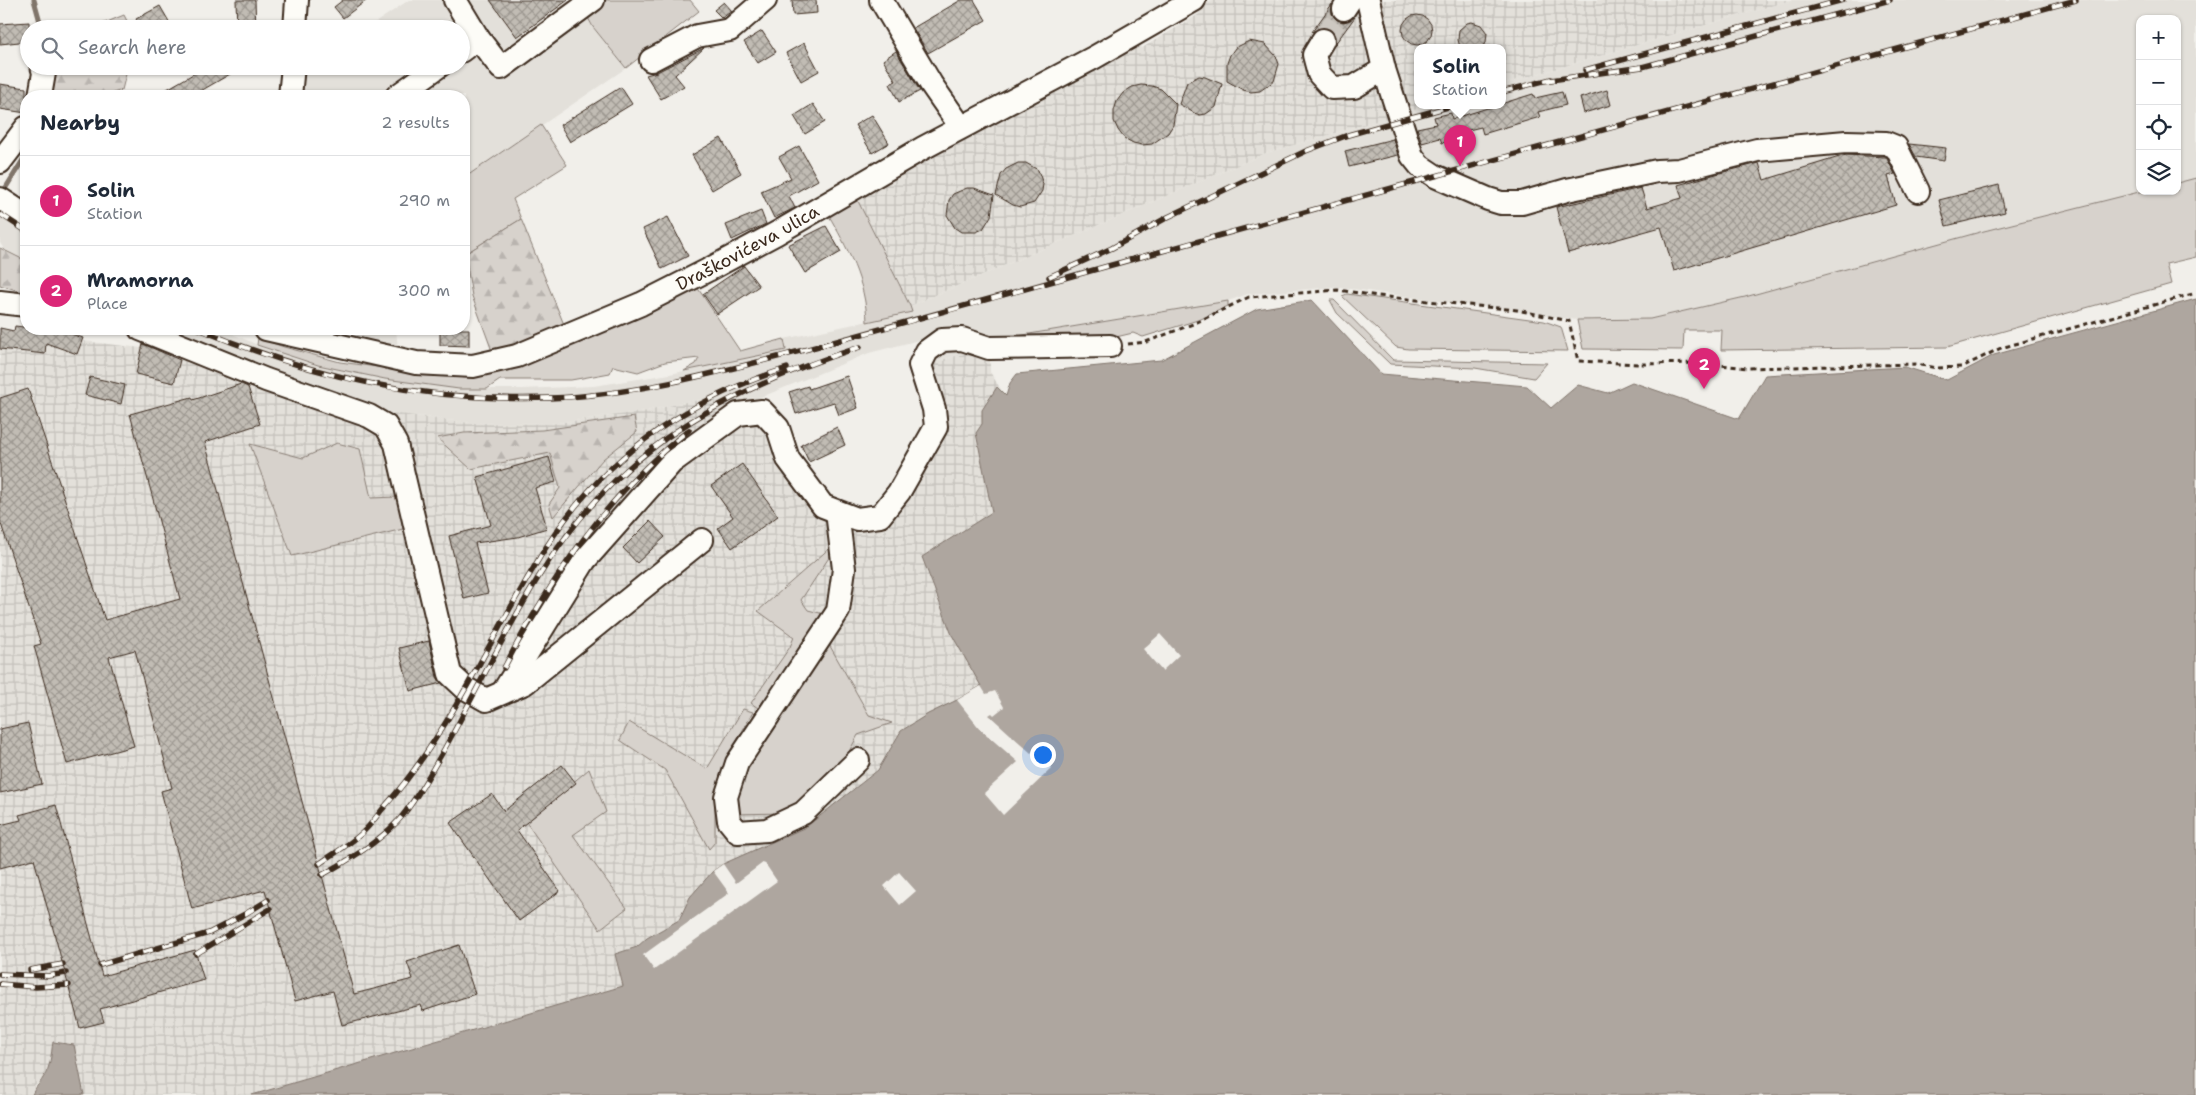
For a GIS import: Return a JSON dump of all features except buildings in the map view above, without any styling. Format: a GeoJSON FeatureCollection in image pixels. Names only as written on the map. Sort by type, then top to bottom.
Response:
{"type":"FeatureCollection","features":[{"type":"Feature","properties":{"kind":"street"},"geometry":{"type":"LineString","coordinates":[[296,20],[297,0]]}},
{"type":"Feature","properties":{"kind":"street"},"geometry":{"type":"LineString","coordinates":[[454,0],[461,20]]}},
{"type":"Feature","properties":{"kind":"street"},"geometry":{"type":"LineString","coordinates":[[470,44],[501,68],[593,0]]}},
{"type":"Feature","properties":{"kind":"street"},"geometry":{"type":"LineString","coordinates":[[651,60],[697,36],[730,30],[765,0]]}},
{"type":"Feature","properties":{"kind":"street"},"geometry":{"type":"LineString","coordinates":[[881,0],[931,84],[961,127]]}},
{"type":"Feature","properties":{"kind":"street","name":"Draškovićeva ulica"},"geometry":{"type":"LineString","coordinates":[[292,335],[416,363],[473,366],[517,356],[641,304],[777,233],[961,127],[1095,57],[1194,0]]}},
{"type":"Feature","properties":{"kind":"street"},"geometry":{"type":"LineString","coordinates":[[1368,0],[1384,69],[1412,156],[1420,166],[1436,176],[1501,203],[1522,203],[1567,190],[1657,171],[1679,170],[1757,150],[1846,142],[1886,143],[1896,147],[1918,191]]}},
{"type":"Feature","properties":{"kind":"street"},"geometry":{"type":"LineString","coordinates":[[1323,40],[1314,55],[1319,74],[1332,88],[1354,87],[1384,69]]}},
{"type":"Feature","properties":{"kind":"street"},"geometry":{"type":"LineString","coordinates":[[41,90],[44,75]]}},
{"type":"Feature","properties":{"kind":"street"},"geometry":{"type":"LineString","coordinates":[[291,90],[292,75]]}},
{"type":"Feature","properties":{"kind":"street"},"geometry":{"type":"LineString","coordinates":[[405,90],[426,75]]}},
{"type":"Feature","properties":{"kind":"street"},"geometry":{"type":"LineString","coordinates":[[0,162],[20,136]]}},
{"type":"Feature","properties":{"kind":"street"},"geometry":{"type":"LineString","coordinates":[[0,199],[20,212]]}},
{"type":"Feature","properties":{"kind":"street"},"geometry":{"type":"LineString","coordinates":[[0,302],[20,304]]}},
{"type":"Feature","properties":{"kind":"street"},"geometry":{"type":"LineString","coordinates":[[157,335],[266,380],[369,416],[386,426],[396,444],[450,674],[465,688],[486,700],[526,683],[702,540]]}},
{"type":"Feature","properties":{"kind":"street"},"geometry":{"type":"LineString","coordinates":[[503,692],[585,560],[672,462],[738,414],[762,411],[778,428],[788,459],[823,506],[857,519],[880,516],[899,492],[936,427],[934,409],[920,365],[927,351],[942,340],[962,339],[989,348],[1110,346]]}},
{"type":"Feature","properties":{"kind":"street"},"geometry":{"type":"LineString","coordinates":[[837,512],[844,569],[838,611],[737,764],[726,797],[729,821],[738,832],[767,830],[803,813],[858,760]]}},
{"type":"Feature","properties":{"kind":"path"},"geometry":{"type":"LineString","coordinates":[[1110,346],[1146,342],[1193,324],[1248,297],[1338,290],[1378,296],[1517,310],[1569,321],[1578,361],[1640,364],[1703,363],[1747,368],[1917,364],[1936,368],[1962,367],[2001,348],[2196,293]]}},
{"type":"Feature","properties":{"kind":"shaded area"},"geometry":{"type":"Polygon","coordinates":[[[409,0],[606,0],[587,17],[626,68],[470,174],[470,90],[300,90],[302,75],[470,75],[470,20],[379,20],[409,0]]]}},
{"type":"Feature","properties":{"kind":"shaded area"},"geometry":{"type":"Polygon","coordinates":[[[1211,0],[1791,0],[1506,83],[1506,44],[1414,44],[1414,109],[1418,109],[1266,153],[910,306],[856,197],[1137,40],[1142,48],[1199,14],[1197,6],[1211,0]]]}},
{"type":"Feature","properties":{"kind":"shaded area"},"geometry":{"type":"Polygon","coordinates":[[[1791,0],[2196,0],[2196,178],[2181,182],[2181,15],[2136,15],[2136,193],[1980,232],[1745,297],[1650,319],[1577,320],[1338,287],[1248,294],[1228,301],[993,340],[978,350],[926,364],[919,340],[869,353],[759,398],[690,401],[647,411],[550,424],[470,423],[393,413],[356,403],[172,335],[235,335],[265,348],[318,365],[385,379],[459,389],[594,386],[670,374],[786,350],[784,339],[911,312],[910,306],[1266,153],[1418,109],[1506,109],[1506,83],[1791,0]]]}},
{"type":"Feature","properties":{"kind":"shaded area"},"geometry":{"type":"Polygon","coordinates":[[[0,205],[20,219],[20,258],[4,249],[0,243],[0,205]]]}},
{"type":"Feature","properties":{"kind":"shaded area"},"geometry":{"type":"Polygon","coordinates":[[[2196,299],[2196,1095],[252,1095],[623,986],[615,954],[637,947],[647,938],[679,920],[690,897],[713,871],[723,864],[806,827],[878,770],[901,731],[928,714],[981,686],[952,635],[922,557],[992,512],[976,433],[982,424],[982,410],[997,387],[1006,396],[1010,383],[1017,374],[1161,360],[1257,309],[1312,300],[1381,374],[1527,386],[1551,408],[1578,385],[1608,393],[1632,382],[1739,419],[1765,375],[1905,367],[1947,380],[1994,355],[2196,299]]]}},
{"type":"Feature","properties":{"kind":"shaded area"},"geometry":{"type":"Polygon","coordinates":[[[0,331],[20,333],[20,335],[208,356],[393,413],[470,423],[550,424],[647,411],[690,401],[759,398],[776,452],[807,500],[830,526],[850,529],[881,528],[944,424],[926,364],[978,350],[990,355],[990,372],[1005,396],[997,387],[982,410],[982,424],[977,433],[992,512],[922,557],[952,634],[1137,633],[901,731],[878,770],[806,827],[723,864],[690,897],[679,920],[647,938],[637,947],[615,954],[623,986],[252,1095],[84,1095],[74,1045],[53,1042],[50,1064],[43,1078],[35,1086],[32,1095],[0,1095],[0,331]]]}},
{"type":"Feature","properties":{"kind":"shaded area"},"geometry":{"type":"Polygon","coordinates":[[[324,335],[397,335],[398,350],[324,335]]]}},
{"type":"Feature","properties":{"kind":"shaded area"},"geometry":{"type":"Polygon","coordinates":[[[53,1042],[74,1045],[84,1095],[32,1095],[48,1069],[53,1042]]]}},
{"type":"Feature","properties":{"kind":"green space"},"geometry":{"type":"Polygon","coordinates":[[[606,0],[690,0],[699,11],[626,68],[593,27],[587,16],[606,0]]]}},
{"type":"Feature","properties":{"kind":"green space"},"geometry":{"type":"Polygon","coordinates":[[[124,15],[126,20],[112,20],[124,15]]]}},
{"type":"Feature","properties":{"kind":"green space"},"geometry":{"type":"Polygon","coordinates":[[[56,75],[126,75],[122,90],[53,90],[56,75]]]}},
{"type":"Feature","properties":{"kind":"green space"},"geometry":{"type":"Polygon","coordinates":[[[541,125],[567,165],[513,199],[521,219],[470,251],[470,174],[541,125]]]}},
{"type":"Feature","properties":{"kind":"green space"},"geometry":{"type":"Polygon","coordinates":[[[2196,178],[2196,257],[2166,264],[2171,284],[1947,347],[1721,350],[1722,330],[1684,330],[1683,350],[1583,349],[1577,320],[1650,319],[1745,297],[1980,232],[2136,193],[2136,195],[2181,195],[2181,182],[2196,178]]]}},
{"type":"Feature","properties":{"kind":"green space"},"geometry":{"type":"Polygon","coordinates":[[[856,197],[912,312],[867,322],[863,293],[854,265],[828,214],[856,197]]]}},
{"type":"Feature","properties":{"kind":"green space"},"geometry":{"type":"Polygon","coordinates":[[[521,219],[565,327],[511,347],[492,351],[472,296],[470,251],[521,219]]]}},
{"type":"Feature","properties":{"kind":"green space"},"geometry":{"type":"Polygon","coordinates":[[[0,248],[20,258],[20,291],[0,285],[0,248]]]}},
{"type":"Feature","properties":{"kind":"green space"},"geometry":{"type":"Polygon","coordinates":[[[697,287],[740,351],[784,339],[786,350],[684,371],[696,364],[699,358],[665,362],[638,372],[613,366],[610,373],[571,380],[500,380],[487,389],[459,389],[385,379],[318,365],[257,345],[258,338],[340,362],[444,376],[618,326],[673,301],[697,287]]]}},
{"type":"Feature","properties":{"kind":"green space"},"geometry":{"type":"Polygon","coordinates":[[[1347,294],[1544,321],[1561,327],[1568,351],[1408,349],[1396,347],[1342,296],[1347,294]]]}},
{"type":"Feature","properties":{"kind":"green space"},"geometry":{"type":"Polygon","coordinates":[[[1330,300],[1334,300],[1393,360],[1547,363],[1534,378],[1475,368],[1390,364],[1337,313],[1330,300]]]}},
{"type":"Feature","properties":{"kind":"green space"},"geometry":{"type":"Polygon","coordinates":[[[1228,301],[1228,306],[1201,319],[1143,337],[1133,333],[1116,337],[993,340],[1228,301]]]}},
{"type":"Feature","properties":{"kind":"green space"},"geometry":{"type":"Polygon","coordinates":[[[634,417],[637,432],[603,459],[553,517],[549,504],[560,488],[550,453],[471,469],[437,438],[464,433],[542,430],[634,417]]]}},
{"type":"Feature","properties":{"kind":"green space"},"geometry":{"type":"Polygon","coordinates":[[[337,443],[360,449],[371,498],[397,497],[403,529],[292,556],[250,444],[303,458],[337,443]]]}},
{"type":"Feature","properties":{"kind":"green space"},"geometry":{"type":"Polygon","coordinates":[[[832,546],[834,550],[801,600],[808,610],[828,615],[758,708],[751,703],[790,647],[794,637],[758,611],[832,546]]]}},
{"type":"Feature","properties":{"kind":"green space"},"geometry":{"type":"Polygon","coordinates":[[[826,639],[869,715],[892,723],[858,735],[840,768],[784,813],[734,814],[740,766],[826,639]]]}},
{"type":"Feature","properties":{"kind":"green space"},"geometry":{"type":"Polygon","coordinates":[[[743,709],[753,712],[726,760],[715,800],[715,842],[709,849],[665,770],[620,740],[629,722],[707,769],[743,709]]]}},
{"type":"Feature","properties":{"kind":"green space"},"geometry":{"type":"Polygon","coordinates":[[[589,769],[606,812],[573,835],[627,908],[600,929],[526,822],[589,769]]]}},
{"type":"Feature","properties":{"kind":"pier"},"geometry":{"type":"Polygon","coordinates":[[[1160,634],[1179,655],[1162,671],[1143,649],[1160,634]]]}},
{"type":"Feature","properties":{"kind":"pier"},"geometry":{"type":"Polygon","coordinates":[[[981,686],[986,694],[995,691],[1004,707],[994,715],[992,713],[989,715],[1031,753],[1035,749],[1052,768],[1003,815],[984,793],[1018,762],[980,729],[957,700],[981,686]]]}},
{"type":"Feature","properties":{"kind":"pier"},"geometry":{"type":"Polygon","coordinates":[[[764,862],[777,881],[654,970],[643,955],[729,893],[713,871],[723,864],[736,883],[764,862]]]}},
{"type":"Feature","properties":{"kind":"pier"},"geometry":{"type":"Polygon","coordinates":[[[899,872],[916,891],[900,905],[884,886],[899,872]]]}},
{"type":"Feature","properties":{"kind":"waterway"},"geometry":{"type":"LineString","coordinates":[[34,0],[40,20]]}},
{"type":"Feature","properties":{"kind":"waterway"},"geometry":{"type":"LineString","coordinates":[[5,189],[20,165]]}},
{"type":"Feature","properties":{"kind":"tunnel"},"geometry":{"type":"LineString","coordinates":[[1323,40],[1344,9]]}},
{"type":"Feature","properties":{"kind":"railway"},"geometry":{"type":"LineString","coordinates":[[1585,70],[1843,0]]}},
{"type":"Feature","properties":{"kind":"railway"},"geometry":{"type":"LineString","coordinates":[[1544,81],[1642,67],[1890,0]]}},
{"type":"Feature","properties":{"kind":"railway"},"geometry":{"type":"LineString","coordinates":[[214,335],[285,361],[328,373],[414,391],[458,396],[550,398],[583,396],[648,387],[680,381],[808,349],[2076,0]]}},
{"type":"Feature","properties":{"kind":"railway"},"geometry":{"type":"LineString","coordinates":[[1506,91],[1551,79]]}},
{"type":"Feature","properties":{"kind":"railway"},"geometry":{"type":"LineString","coordinates":[[1049,277],[1112,248],[1168,217],[1306,151],[1348,135],[1441,109]]}},
{"type":"Feature","properties":{"kind":"railway"},"geometry":{"type":"LineString","coordinates":[[0,214],[20,227]]}},
{"type":"Feature","properties":{"kind":"railway"},"geometry":{"type":"LineString","coordinates":[[322,875],[381,837],[410,806],[441,755],[503,639],[551,558],[581,518],[615,481],[676,431],[726,401],[806,366],[860,347]]}},
{"type":"Feature","properties":{"kind":"railway"},"geometry":{"type":"LineString","coordinates":[[319,864],[352,842],[365,830],[423,757],[456,705],[542,554],[563,522],[593,487],[616,463],[668,424],[725,392],[787,368]]}},
{"type":"Feature","properties":{"kind":"railway"},"geometry":{"type":"LineString","coordinates":[[504,668],[541,602],[607,509],[633,481],[689,430]]}},
{"type":"Feature","properties":{"kind":"railway"},"geometry":{"type":"LineString","coordinates":[[100,965],[209,933],[268,900]]}},
{"type":"Feature","properties":{"kind":"railway"},"geometry":{"type":"LineString","coordinates":[[196,954],[270,909]]}},
{"type":"Feature","properties":{"kind":"railway"},"geometry":{"type":"LineString","coordinates":[[30,970],[63,964]]}},
{"type":"Feature","properties":{"kind":"railway"},"geometry":{"type":"LineString","coordinates":[[0,974],[48,976],[66,973]]}},
{"type":"Feature","properties":{"kind":"railway"},"geometry":{"type":"LineString","coordinates":[[0,984],[36,987],[69,985]]}},
{"type":"Feature","properties":{"kind":"place","name":"Solin"},"geometry":{"type":"Point","coordinates":[1460,166]}},
{"type":"Feature","properties":{"kind":"place","name":"Mramorna"},"geometry":{"type":"Point","coordinates":[1704,389]}}]}
